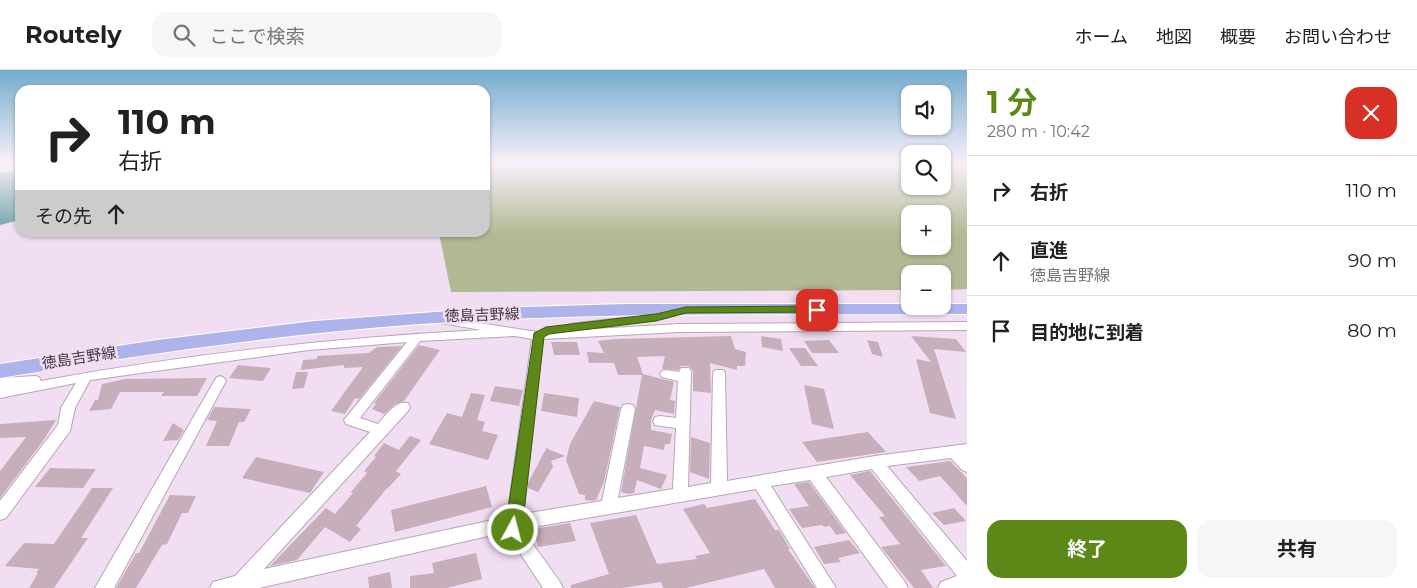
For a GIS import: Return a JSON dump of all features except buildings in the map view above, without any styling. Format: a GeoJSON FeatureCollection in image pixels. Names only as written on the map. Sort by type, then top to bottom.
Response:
{"type":"FeatureCollection","features":[{"type":"Feature","properties":{"kind":"main road","name":"徳島吉野線"},"geometry":{"type":"LineString","coordinates":[[0,371],[230,336],[426,318],[572,312],[686,310],[967,309]]}},
{"type":"Feature","properties":{"kind":"street"},"geometry":{"type":"LineString","coordinates":[[554,588],[513,530],[538,336],[546,330],[656,317],[686,310]]}},
{"type":"Feature","properties":{"kind":"street"},"geometry":{"type":"LineString","coordinates":[[426,318],[538,336],[679,328],[967,326]]}},
{"type":"Feature","properties":{"kind":"street"},"geometry":{"type":"LineString","coordinates":[[0,393],[117,371],[309,346],[518,332]]}},
{"type":"Feature","properties":{"kind":"street"},"geometry":{"type":"LineString","coordinates":[[380,430],[351,420],[416,338]]}},
{"type":"Feature","properties":{"kind":"street"},"geometry":{"type":"LineString","coordinates":[[718,489],[719,373]]}},
{"type":"Feature","properties":{"kind":"street"},"geometry":{"type":"LineString","coordinates":[[666,374],[685,375],[680,496]]}},
{"type":"Feature","properties":{"kind":"street"},"geometry":{"type":"LineString","coordinates":[[0,512],[64,427],[68,408],[86,377]]}},
{"type":"Feature","properties":{"kind":"street"},"geometry":{"type":"LineString","coordinates":[[0,383],[35,380],[59,382]]}},
{"type":"Feature","properties":{"kind":"street"},"geometry":{"type":"LineString","coordinates":[[104,588],[220,381]]}},
{"type":"Feature","properties":{"kind":"street"},"geometry":{"type":"LineString","coordinates":[[240,583],[403,407]]}},
{"type":"Feature","properties":{"kind":"street"},"geometry":{"type":"LineString","coordinates":[[608,508],[628,409]]}},
{"type":"Feature","properties":{"kind":"street"},"geometry":{"type":"LineString","coordinates":[[660,421],[683,424]]}},
{"type":"Feature","properties":{"kind":"street"},"geometry":{"type":"LineString","coordinates":[[219,588],[514,523],[875,462],[961,451],[967,466]]}},
{"type":"Feature","properties":{"kind":"street"},"geometry":{"type":"LineString","coordinates":[[875,462],[967,574]]}},
{"type":"Feature","properties":{"kind":"street"},"geometry":{"type":"LineString","coordinates":[[814,473],[899,588]]}},
{"type":"Feature","properties":{"kind":"street"},"geometry":{"type":"LineString","coordinates":[[760,482],[827,588]]}},
{"type":"Feature","properties":{"kind":"street"},"geometry":{"type":"LineString","coordinates":[[947,588],[967,580]]}},
{"type":"Feature","properties":{"kind":"green space"},"geometry":{"type":"Polygon","coordinates":[[[490,187],[901,187],[901,195],[951,195],[951,187],[967,187],[967,289],[951,290],[951,265],[901,265],[901,290],[451,292],[440,237],[490,237],[490,187]]]}},
{"type":"Feature","properties":{"kind":"water"},"geometry":{"type":"Polygon","coordinates":[[[0,187],[15,187],[15,221],[0,225],[0,187]]]}},
{"type":"Feature","properties":{"kind":"route"},"geometry":{"type":"LineString","coordinates":[[513,530],[534,360],[538,336],[546,330],[656,317],[686,310],[817,310]]}}]}
